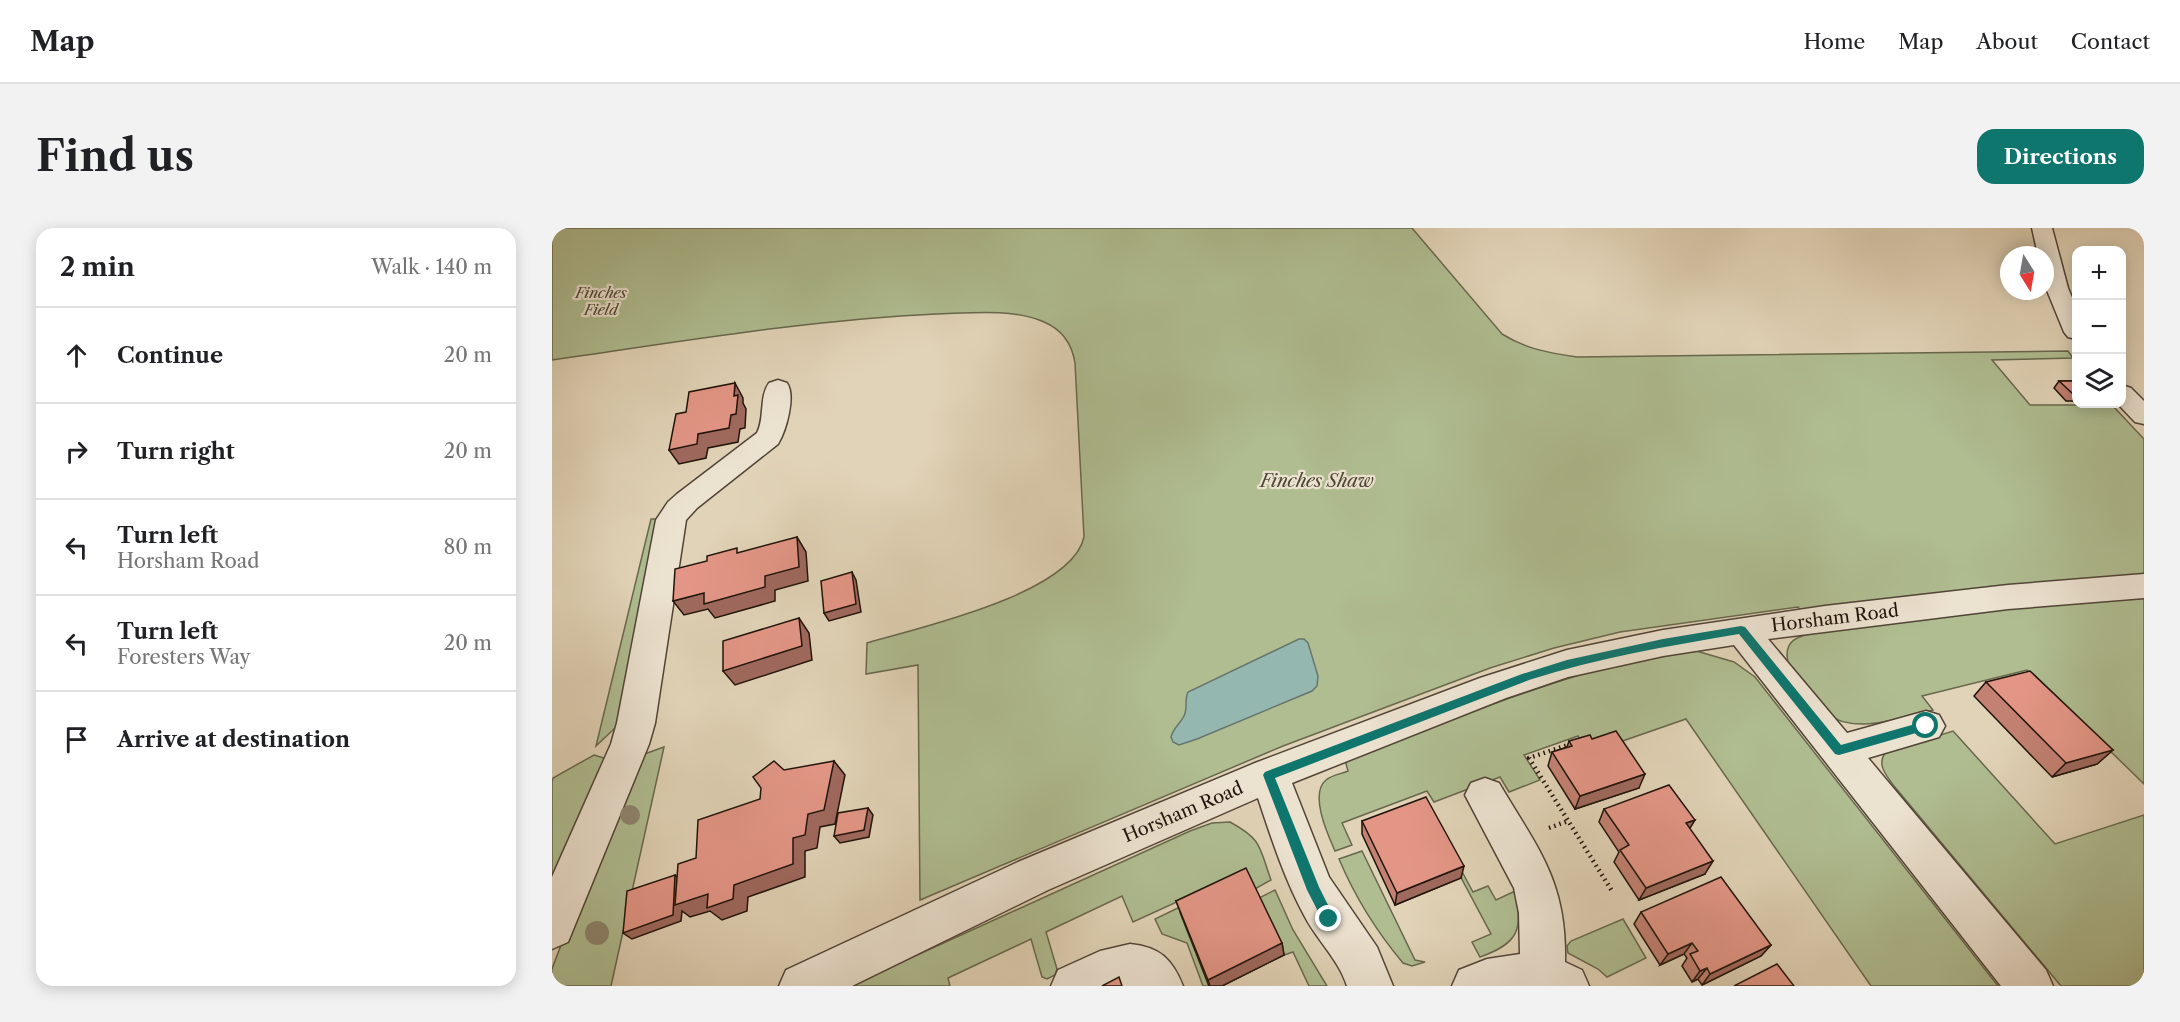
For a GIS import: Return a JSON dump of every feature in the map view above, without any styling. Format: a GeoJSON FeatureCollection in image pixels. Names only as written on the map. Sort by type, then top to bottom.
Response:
{"type":"FeatureCollection","features":[{"type":"Feature","properties":{"kind":"street"},"geometry":{"type":"LineString","coordinates":[[2042,228],[2057,288],[2072,323]]}},
{"type":"Feature","properties":{"kind":"street"},"geometry":{"type":"LineString","coordinates":[[552,927],[630,744],[636,723],[671,520],[687,501],[768,438],[774,426],[778,388]]}},
{"type":"Feature","properties":{"kind":"street"},"geometry":{"type":"LineString","coordinates":[[2126,398],[2144,416]]}},
{"type":"Feature","properties":{"kind":"street","name":"Horsham Road"},"geometry":{"type":"LineString","coordinates":[[802,986],[1033,876],[1269,775],[1482,692],[1556,667],[1663,643],[1741,630],[2008,597],[2144,586]]}},
{"type":"Feature","properties":{"kind":"street"},"geometry":{"type":"LineString","coordinates":[[1741,630],[2030,986]]}},
{"type":"Feature","properties":{"kind":"street"},"geometry":{"type":"LineString","coordinates":[[1839,751],[1926,726]]}},
{"type":"Feature","properties":{"kind":"street"},"geometry":{"type":"LineString","coordinates":[[1269,775],[1314,890],[1329,919],[1353,951],[1370,986]]}},
{"type":"Feature","properties":{"kind":"street"},"geometry":{"type":"LineString","coordinates":[[1475,986],[1502,977],[1554,981],[1543,943],[1537,894],[1531,876],[1485,795]]}},
{"type":"Feature","properties":{"kind":"street"},"geometry":{"type":"LineString","coordinates":[[1074,986],[1107,972],[1135,967],[1150,971],[1160,986]]}},
{"type":"Feature","properties":{"kind":"path"},"geometry":{"type":"LineString","coordinates":[[1577,742],[1529,758],[1612,891]]}},
{"type":"Feature","properties":{"kind":"green space","name":"Finches Shaw"},"geometry":{"type":"Polygon","coordinates":[[[552,228],[1412,228],[1502,334],[1529,347],[1557,354],[1577,357],[2068,351],[2072,358],[1992,360],[2030,405],[2115,408],[2144,439],[2144,784],[2027,670],[1922,696],[1933,710],[1879,723],[1850,723],[1837,720],[1816,703],[1789,666],[1787,650],[1789,645],[1798,637],[1819,631],[1798,607],[1620,632],[1554,648],[1490,668],[1283,746],[920,900],[918,665],[866,674],[867,643],[955,618],[1024,592],[1052,576],[1073,557],[1084,537],[1075,363],[1066,338],[1051,325],[1032,318],[1005,313],[977,312],[791,326],[552,360],[552,228]]]}},
{"type":"Feature","properties":{"kind":"green space"},"geometry":{"type":"Polygon","coordinates":[[[651,519],[659,519],[627,710],[615,728],[596,746],[651,519]]]}},
{"type":"Feature","properties":{"kind":"green space"},"geometry":{"type":"Polygon","coordinates":[[[1693,650],[1734,662],[1755,677],[1998,986],[1871,986],[1686,719],[1588,753],[1578,736],[1524,755],[1540,780],[1509,792],[1500,777],[1434,802],[1427,791],[1342,823],[1352,845],[1335,851],[1322,815],[1319,795],[1321,786],[1326,780],[1348,771],[1345,760],[1554,683],[1633,660],[1693,650]]]}},
{"type":"Feature","properties":{"kind":"green space"},"geometry":{"type":"Polygon","coordinates":[[[1953,731],[2055,844],[2144,815],[2144,986],[2061,986],[1885,774],[1882,761],[1886,752],[1953,731]]]}},
{"type":"Feature","properties":{"kind":"green space"},"geometry":{"type":"Polygon","coordinates":[[[664,747],[611,986],[552,986],[552,969],[604,831],[636,757],[664,747]]]}},
{"type":"Feature","properties":{"kind":"green space"},"geometry":{"type":"Polygon","coordinates":[[[594,755],[607,759],[552,906],[553,778],[594,755]]]}},
{"type":"Feature","properties":{"kind":"green space"},"geometry":{"type":"Polygon","coordinates":[[[1424,801],[1473,892],[1488,886],[1496,900],[1515,891],[1518,925],[1510,940],[1493,952],[1480,957],[1472,942],[1491,934],[1425,810],[1424,801]]]}},
{"type":"Feature","properties":{"kind":"green space"},"geometry":{"type":"Polygon","coordinates":[[[1230,822],[1249,834],[1258,845],[1271,880],[1253,890],[1192,895],[1133,922],[1122,896],[1046,932],[1057,969],[1055,975],[1047,979],[1042,977],[1031,939],[948,978],[950,986],[849,986],[1190,831],[1212,823],[1230,822]]]}},
{"type":"Feature","properties":{"kind":"green space"},"geometry":{"type":"Polygon","coordinates":[[[1362,851],[1415,960],[1425,962],[1412,966],[1403,963],[1384,939],[1359,900],[1339,859],[1362,851]]]}},
{"type":"Feature","properties":{"kind":"green space"},"geometry":{"type":"Polygon","coordinates":[[[1275,890],[1293,930],[1327,986],[1309,986],[1293,952],[1284,955],[1257,899],[1275,890]]]}},
{"type":"Feature","properties":{"kind":"green space"},"geometry":{"type":"Polygon","coordinates":[[[1182,906],[1180,913],[1209,986],[1203,986],[1187,943],[1162,934],[1155,919],[1182,906]]]}},
{"type":"Feature","properties":{"kind":"green space"},"geometry":{"type":"Polygon","coordinates":[[[1623,919],[1646,958],[1607,977],[1598,969],[1568,953],[1567,946],[1571,941],[1623,919]]]}},
{"type":"Feature","properties":{"kind":"water"},"geometry":{"type":"Polygon","coordinates":[[[1299,639],[1304,639],[1308,643],[1318,676],[1317,686],[1312,691],[1197,739],[1179,745],[1173,742],[1171,737],[1185,713],[1188,692],[1299,639]]]}},
{"type":"Feature","properties":{"kind":"building"},"geometry":{"type":"Polygon","coordinates":[[[2059,381],[2072,381],[2072,393],[2059,381]]]}},
{"type":"Feature","properties":{"kind":"building"},"geometry":{"type":"Polygon","coordinates":[[[735,383],[734,396],[738,395],[736,414],[731,415],[729,428],[698,434],[697,444],[669,450],[676,414],[686,412],[689,392],[735,383]]]}},
{"type":"Feature","properties":{"kind":"building"},"geometry":{"type":"Polygon","coordinates":[[[797,537],[799,567],[765,576],[765,587],[704,604],[704,593],[673,601],[675,569],[707,561],[707,556],[737,548],[737,553],[797,537]]]}},
{"type":"Feature","properties":{"kind":"building"},"geometry":{"type":"Polygon","coordinates":[[[852,572],[856,604],[824,613],[821,581],[852,572]]]}},
{"type":"Feature","properties":{"kind":"building"},"geometry":{"type":"Polygon","coordinates":[[[799,618],[802,646],[723,671],[723,641],[799,618]]]}},
{"type":"Feature","properties":{"kind":"building"},"geometry":{"type":"Polygon","coordinates":[[[2030,671],[2113,750],[2066,763],[1986,682],[2030,671]]]}},
{"type":"Feature","properties":{"kind":"building"},"geometry":{"type":"Polygon","coordinates":[[[1616,731],[1645,774],[1580,796],[1552,752],[1572,746],[1569,741],[1590,735],[1592,739],[1616,731]]]}},
{"type":"Feature","properties":{"kind":"building"},"geometry":{"type":"Polygon","coordinates":[[[774,761],[784,770],[834,761],[824,810],[808,814],[805,835],[793,838],[793,864],[734,885],[733,899],[707,908],[708,894],[675,905],[678,864],[696,858],[698,820],[760,799],[761,788],[753,777],[774,761]]]}},
{"type":"Feature","properties":{"kind":"building"},"geometry":{"type":"Polygon","coordinates":[[[1669,785],[1695,820],[1686,823],[1713,861],[1646,888],[1620,850],[1629,845],[1604,809],[1669,785]]]}},
{"type":"Feature","properties":{"kind":"building"},"geometry":{"type":"Polygon","coordinates":[[[1426,797],[1464,866],[1397,893],[1362,821],[1426,797]]]}},
{"type":"Feature","properties":{"kind":"building"},"geometry":{"type":"Polygon","coordinates":[[[868,808],[864,830],[834,836],[838,813],[868,808]]]}},
{"type":"Feature","properties":{"kind":"building"},"geometry":{"type":"Polygon","coordinates":[[[1246,868],[1282,943],[1208,980],[1176,901],[1246,868]]]}},
{"type":"Feature","properties":{"kind":"building"},"geometry":{"type":"Polygon","coordinates":[[[675,875],[673,915],[623,933],[627,891],[675,875]]]}},
{"type":"Feature","properties":{"kind":"building"},"geometry":{"type":"Polygon","coordinates":[[[1721,877],[1771,945],[1710,974],[1707,968],[1700,971],[1690,954],[1698,951],[1692,943],[1668,954],[1641,912],[1721,877]]]}},
{"type":"Feature","properties":{"kind":"building"},"geometry":{"type":"Polygon","coordinates":[[[1777,964],[1794,986],[1734,986],[1777,964]]]}},
{"type":"Feature","properties":{"kind":"building"},"geometry":{"type":"Polygon","coordinates":[[[1119,977],[1122,986],[1102,986],[1119,977]]]}},
{"type":"Feature","properties":{"kind":"route"},"geometry":{"type":"LineString","coordinates":[[1329,919],[1314,890],[1269,775],[1526,676],[1567,664],[1663,643],[1741,630],[1839,751],[1926,726]]}},
{"type":"Feature","properties":{"kind":"park label","name":"Finches Field"},"geometry":{"type":"Point","coordinates":[601,302]}}]}
